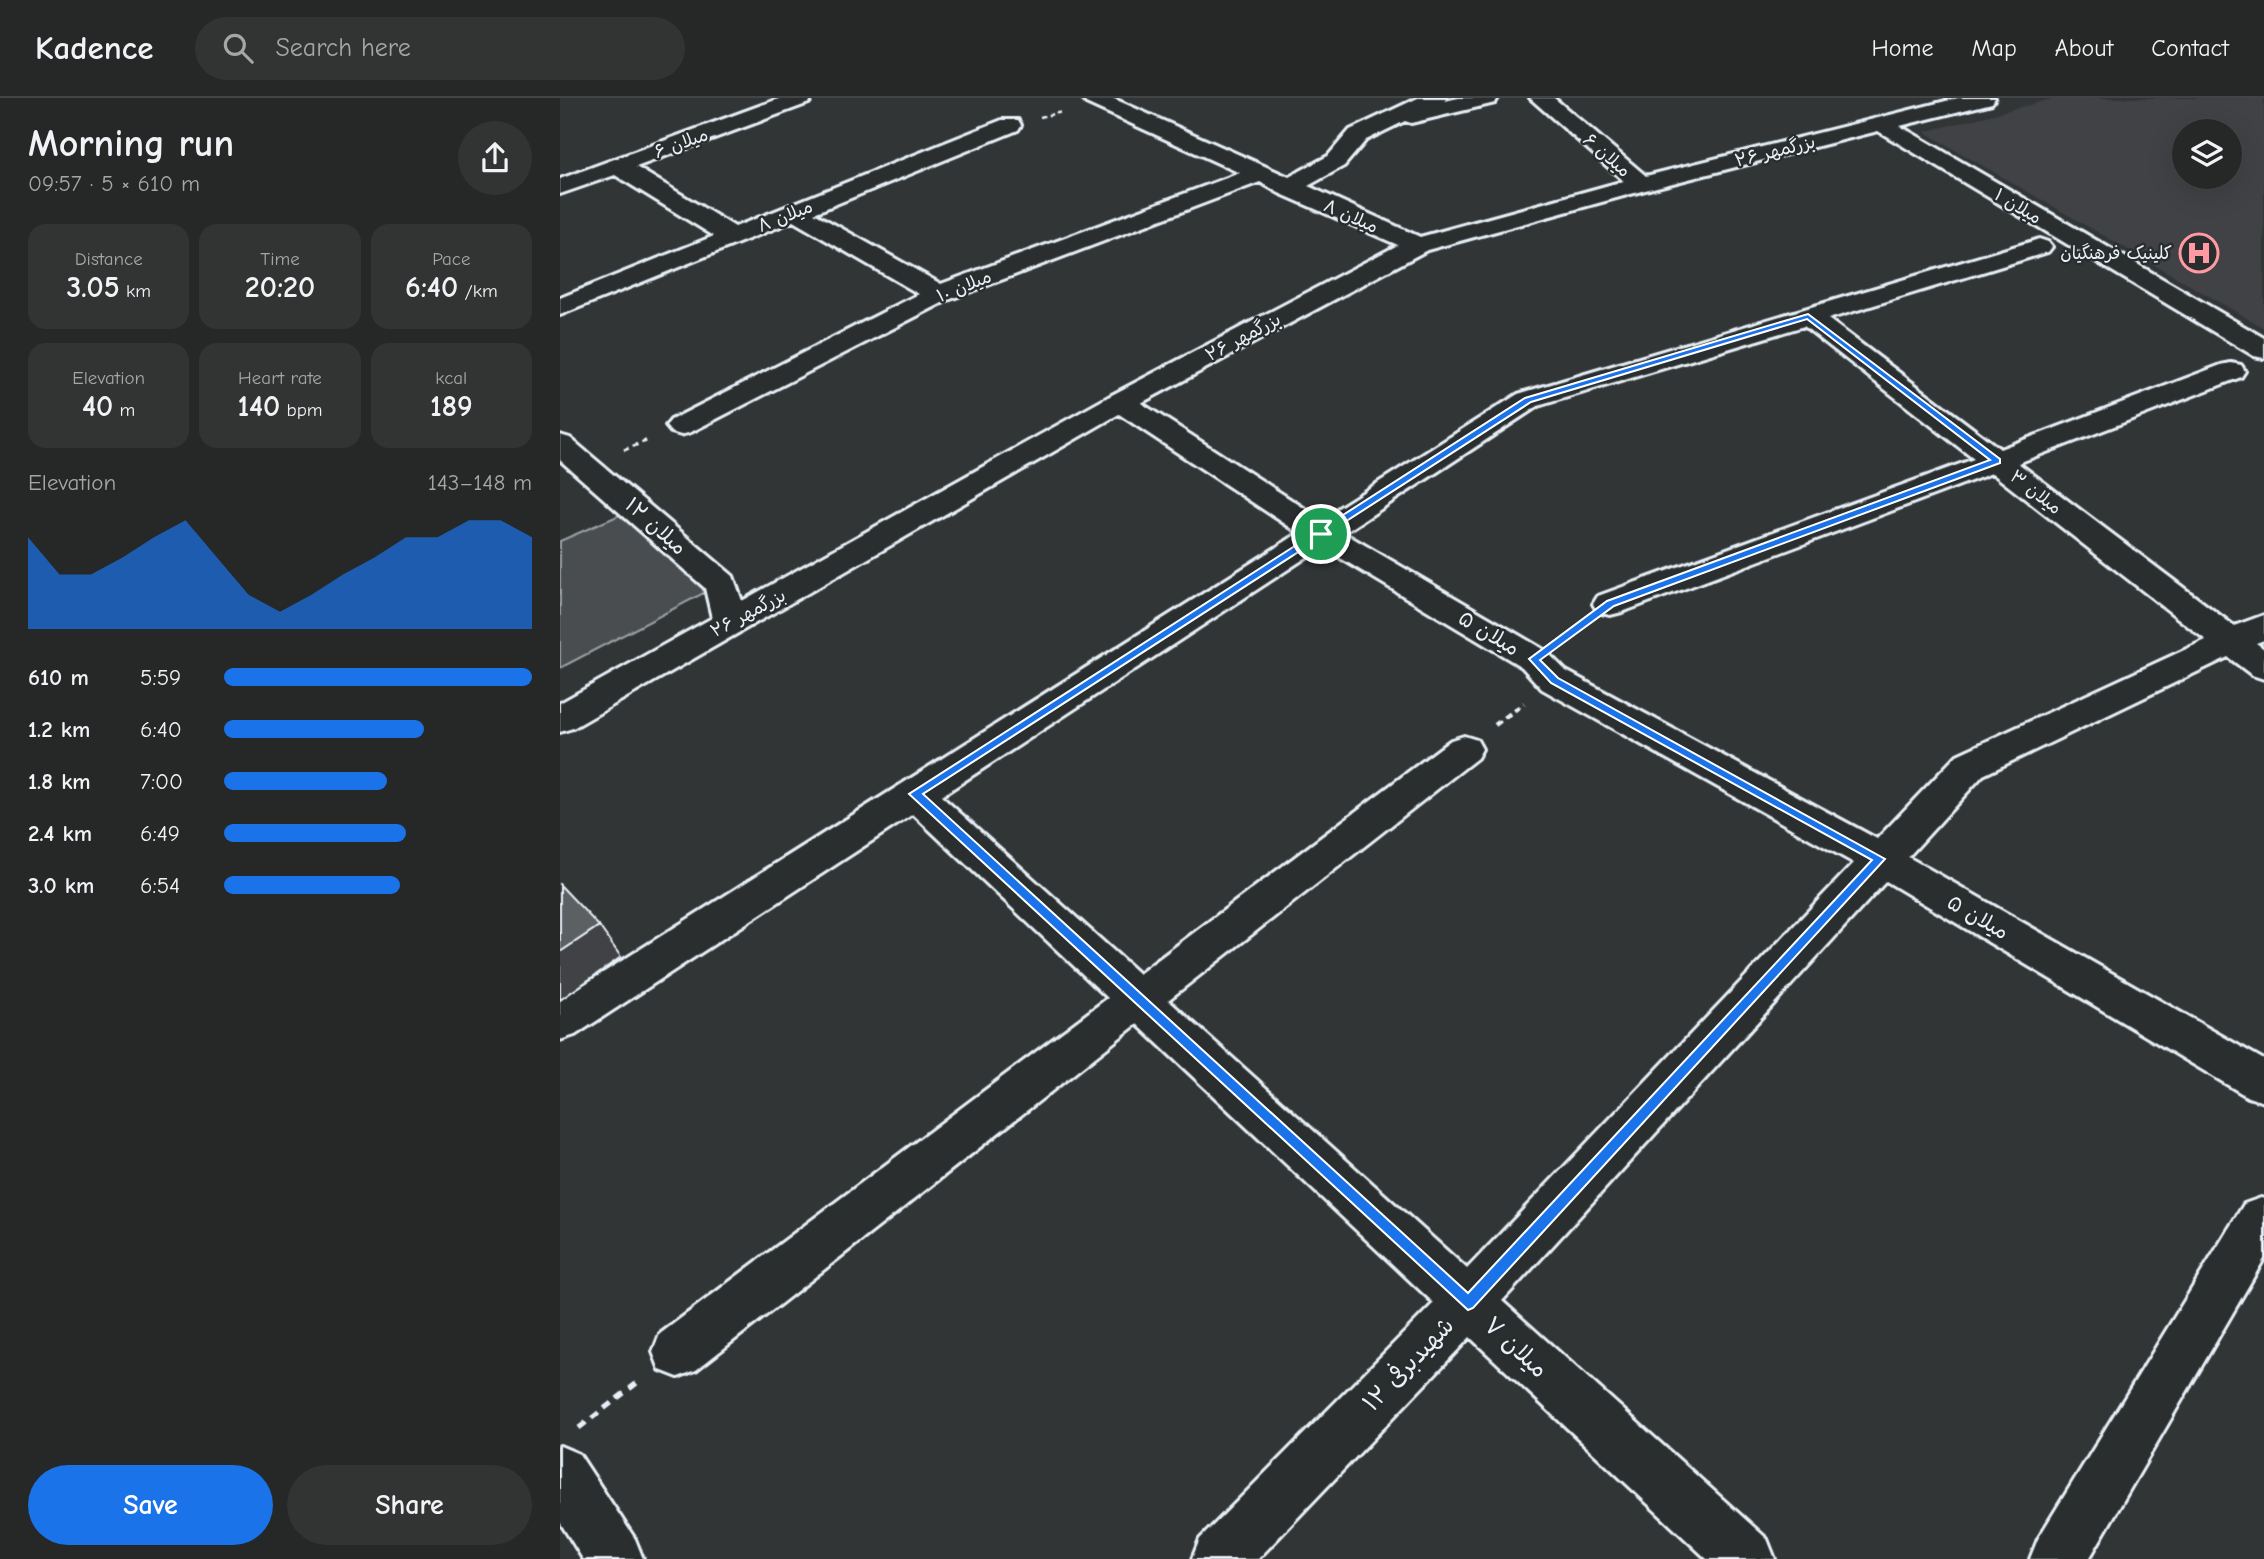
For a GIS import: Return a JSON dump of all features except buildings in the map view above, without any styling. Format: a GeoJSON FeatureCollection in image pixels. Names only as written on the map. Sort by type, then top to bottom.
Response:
{"type":"FeatureCollection","features":[{"type":"Feature","properties":{"kind":"street","name":"میلان ۶"},"geometry":{"type":"LineString","coordinates":[[560,187],[801,98]]}},
{"type":"Feature","properties":{"kind":"street"},"geometry":{"type":"LineString","coordinates":[[1287,188],[1336,161],[1358,135],[1436,98]]}},
{"type":"Feature","properties":{"kind":"street"},"geometry":{"type":"LineString","coordinates":[[1394,120],[1487,98]]}},
{"type":"Feature","properties":{"kind":"street","name":"میلان ۶"},"geometry":{"type":"LineString","coordinates":[[1541,98],[1642,184]]}},
{"type":"Feature","properties":{"kind":"street","name":"بزرگمهر ۲۶"},"geometry":{"type":"LineString","coordinates":[[560,719],[1120,402],[1418,246],[1642,184],[1984,98]]}},
{"type":"Feature","properties":{"kind":"street","name":"میلان ۸"},"geometry":{"type":"LineString","coordinates":[[1099,100],[1135,107],[1287,188],[1418,246]]}},
{"type":"Feature","properties":{"kind":"street","name":"میلان ۱"},"geometry":{"type":"LineString","coordinates":[[1881,124],[2264,350]]}},
{"type":"Feature","properties":{"kind":"street","name":"میلان ۸"},"geometry":{"type":"LineString","coordinates":[[560,307],[1010,125]]}},
{"type":"Feature","properties":{"kind":"street"},"geometry":{"type":"LineString","coordinates":[[618,166],[733,237]]}},
{"type":"Feature","properties":{"kind":"street","name":"میلان ۱۰"},"geometry":{"type":"LineString","coordinates":[[681,426],[939,294],[1259,174]]}},
{"type":"Feature","properties":{"kind":"street"},"geometry":{"type":"LineString","coordinates":[[794,212],[939,294]]}},
{"type":"Feature","properties":{"kind":"street"},"geometry":{"type":"LineString","coordinates":[[560,1022],[1528,400],[2039,247]]}},
{"type":"Feature","properties":{"kind":"street","name":"میلان ۳"},"geometry":{"type":"LineString","coordinates":[[1808,316],[1996,461],[2247,634],[2264,667]]}},
{"type":"Feature","properties":{"kind":"street"},"geometry":{"type":"LineString","coordinates":[[1610,604],[2231,371]]}},
{"type":"Feature","properties":{"kind":"street","name":"میلان ۵"},"geometry":{"type":"LineString","coordinates":[[1120,402],[1321,534],[1534,659],[1554,680],[1880,859],[2264,1083]]}},
{"type":"Feature","properties":{"kind":"street","name":"میلان ۱۲"},"geometry":{"type":"LineString","coordinates":[[560,444],[721,584],[730,621]]}},
{"type":"Feature","properties":{"kind":"street","name":"شهیدبرفی ۱۲"},"geometry":{"type":"LineString","coordinates":[[1220,1559],[1468,1303],[1970,765],[2247,634]]}},
{"type":"Feature","properties":{"kind":"street"},"geometry":{"type":"LineString","coordinates":[[678,1352],[1464,749]]}},
{"type":"Feature","properties":{"kind":"street","name":"میلان ۷"},"geometry":{"type":"LineString","coordinates":[[915,794],[1746,1559]]}},
{"type":"Feature","properties":{"kind":"street"},"geometry":{"type":"LineString","coordinates":[[2059,1559],[2261,1220]]}},
{"type":"Feature","properties":{"kind":"street"},"geometry":{"type":"LineString","coordinates":[[565,1453],[615,1559]]}},
{"type":"Feature","properties":{"kind":"path"},"geometry":{"type":"LineString","coordinates":[[1010,125],[1099,100]]}},
{"type":"Feature","properties":{"kind":"path"},"geometry":{"type":"LineString","coordinates":[[587,465],[681,426]]}},
{"type":"Feature","properties":{"kind":"path"},"geometry":{"type":"LineString","coordinates":[[1464,749],[1554,680]]}},
{"type":"Feature","properties":{"kind":"path"},"geometry":{"type":"LineString","coordinates":[[565,1453],[678,1352]]}},
{"type":"Feature","properties":{"kind":"shaded area","name":"کلینیک فرهنگیان"},"geometry":{"type":"Polygon","coordinates":[[[2056,98],[2264,98],[2264,328],[1924,132],[2056,98]]]}},
{"type":"Feature","properties":{"kind":"shaded area"},"geometry":{"type":"Polygon","coordinates":[[[636,508],[721,584],[560,668],[560,541],[636,508]]]}},
{"type":"Feature","properties":{"kind":"place","name":"کلینیک فرهنگیان"},"geometry":{"type":"Point","coordinates":[2199,253]}},
{"type":"Feature","properties":{"kind":"route"},"geometry":{"type":"LineString","coordinates":[[1808,316],[1996,461],[1610,604],[1534,659],[1554,680],[1880,859],[1468,1303],[915,794],[1321,534],[1528,400],[1808,316]]}}]}
